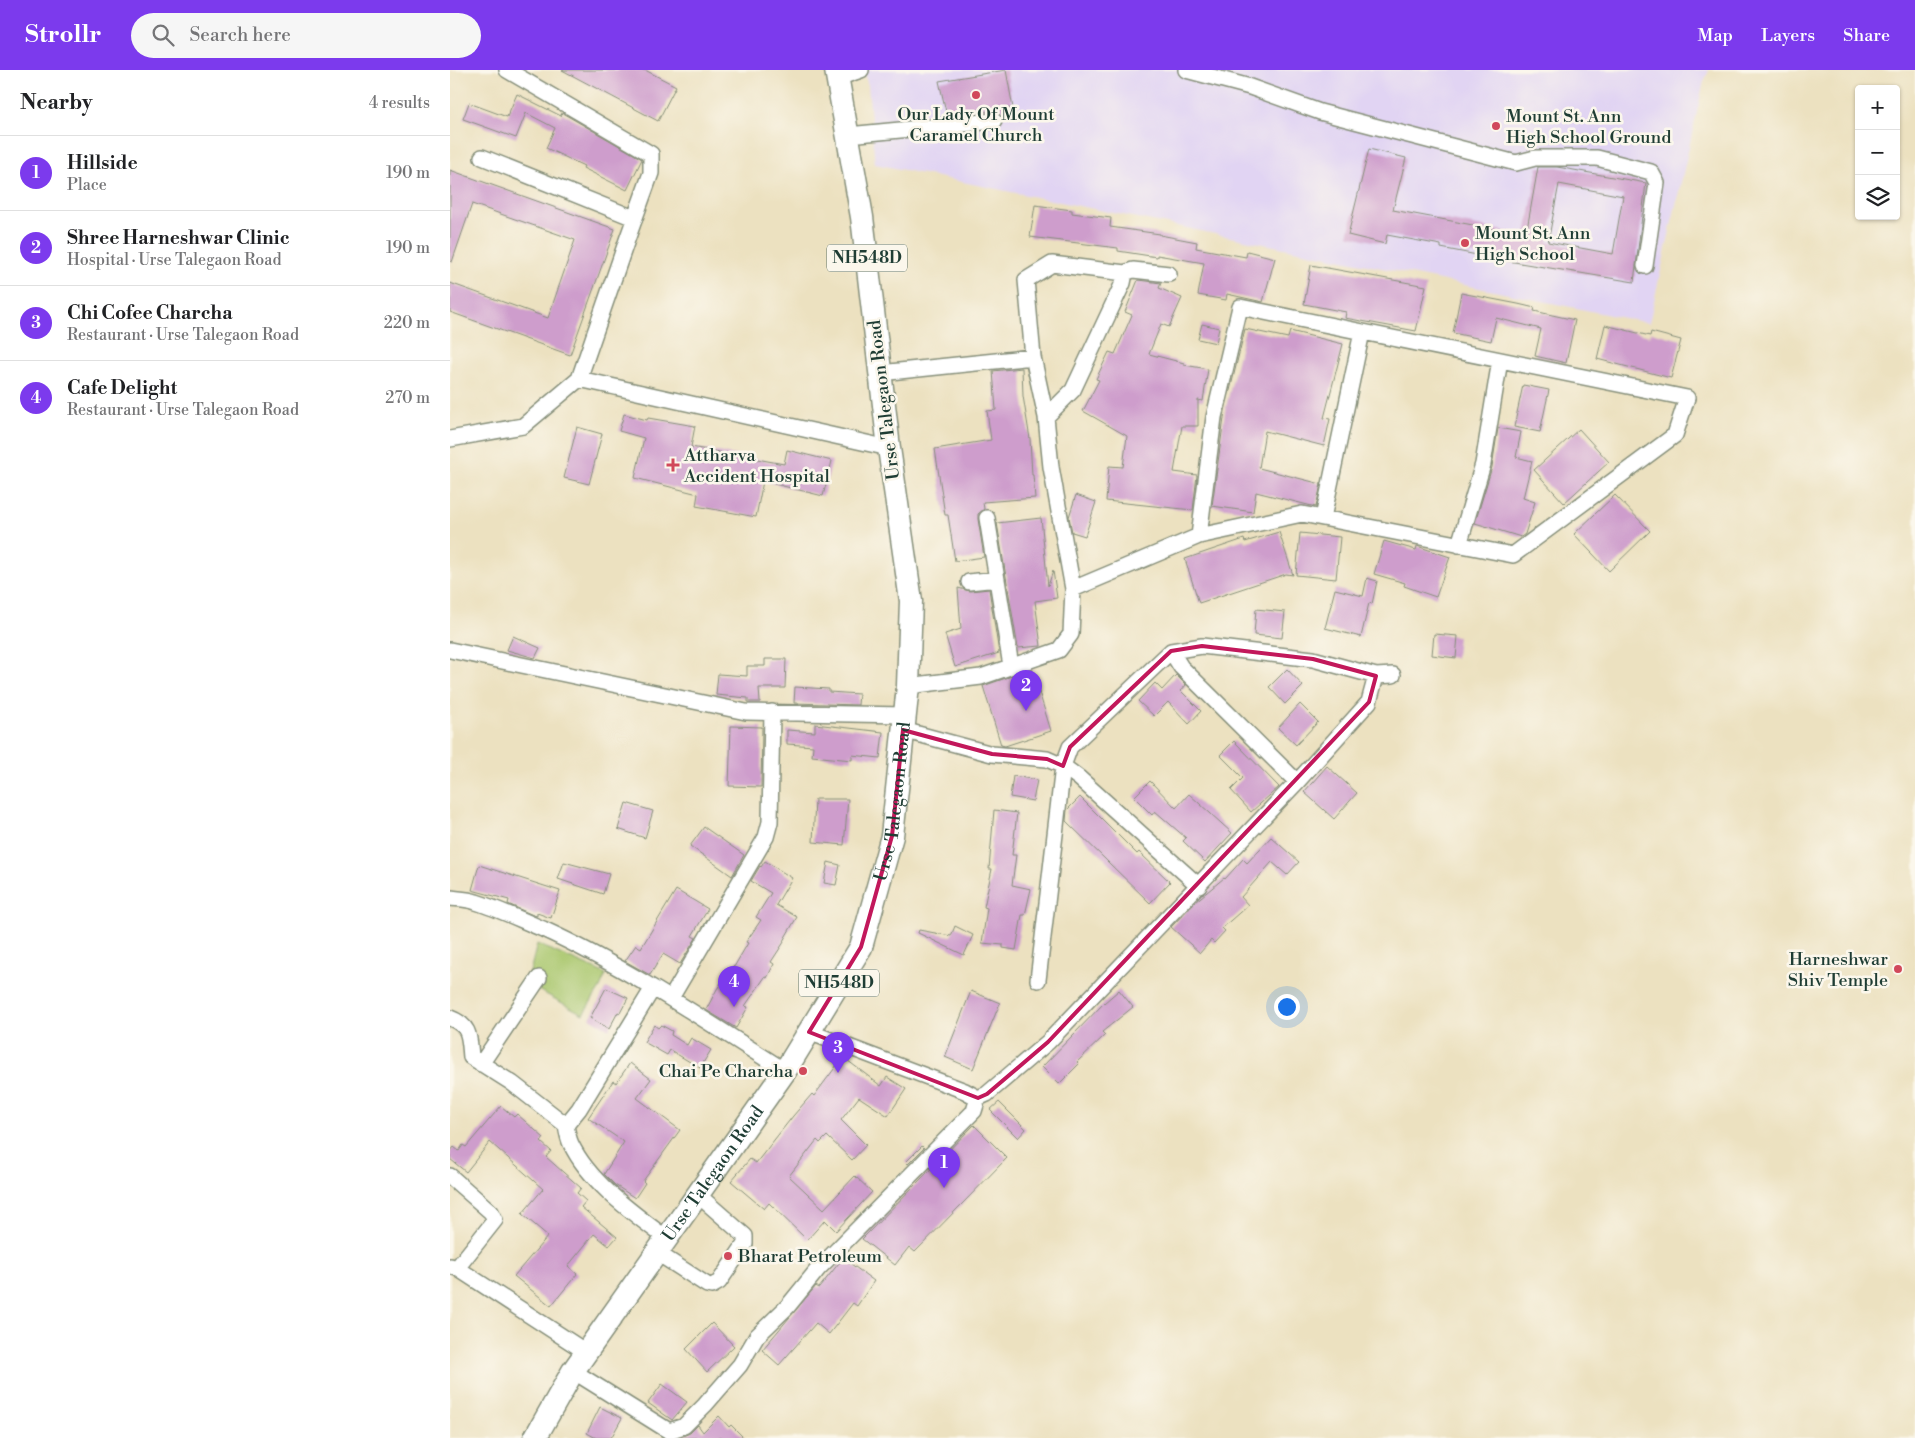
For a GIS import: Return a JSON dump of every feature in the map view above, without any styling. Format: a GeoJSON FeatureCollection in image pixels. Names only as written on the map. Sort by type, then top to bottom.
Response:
{"type":"FeatureCollection","features":[{"type":"Feature","properties":{"kind":"highway","name":"Urse Talegaon Road"},"geometry":{"type":"LineString","coordinates":[[534,1438],[580,1362],[785,1071],[861,947],[892,836],[908,686],[910,601],[889,448],[862,217],[837,74]]}},
{"type":"Feature","properties":{"kind":"street"},"geometry":{"type":"LineString","coordinates":[[450,439],[523,426],[580,379],[651,173],[651,154],[507,70]]}},
{"type":"Feature","properties":{"kind":"street"},"geometry":{"type":"LineString","coordinates":[[837,74],[861,70]]}},
{"type":"Feature","properties":{"kind":"street"},"geometry":{"type":"LineString","coordinates":[[1186,70],[1250,87],[1320,112],[1516,163],[1535,158],[1597,158],[1651,172],[1657,184],[1645,266]]}},
{"type":"Feature","properties":{"kind":"street"},"geometry":{"type":"LineString","coordinates":[[848,135],[994,121]]}},
{"type":"Feature","properties":{"kind":"street"},"geometry":{"type":"LineString","coordinates":[[482,157],[634,218]]}},
{"type":"Feature","properties":{"kind":"street"},"geometry":{"type":"LineString","coordinates":[[908,686],[981,677],[1059,650],[1071,634],[1073,589],[1051,467],[1046,416],[1032,357],[1026,280],[1052,264],[1125,273],[1133,270],[1169,274]]}},
{"type":"Feature","properties":{"kind":"street"},"geometry":{"type":"LineString","coordinates":[[1046,416],[1073,390],[1123,283],[1125,273]]}},
{"type":"Feature","properties":{"kind":"street"},"geometry":{"type":"LineString","coordinates":[[1073,589],[1199,536],[1302,514],[1513,555],[1674,435],[1687,398],[1240,307],[1214,416],[1199,536]]}},
{"type":"Feature","properties":{"kind":"street"},"geometry":{"type":"LineString","coordinates":[[1322,518],[1362,332]]}},
{"type":"Feature","properties":{"kind":"street"},"geometry":{"type":"LineString","coordinates":[[880,373],[1032,357]]}},
{"type":"Feature","properties":{"kind":"street"},"geometry":{"type":"LineString","coordinates":[[1459,545],[1483,464],[1500,360]]}},
{"type":"Feature","properties":{"kind":"street"},"geometry":{"type":"LineString","coordinates":[[580,379],[889,448]]}},
{"type":"Feature","properties":{"kind":"street"},"geometry":{"type":"LineString","coordinates":[[987,518],[1011,666]]}},
{"type":"Feature","properties":{"kind":"street"},"geometry":{"type":"LineString","coordinates":[[969,582],[997,579]]}},
{"type":"Feature","properties":{"kind":"street"},"geometry":{"type":"LineString","coordinates":[[1038,980],[1063,766],[1070,747],[1171,651],[1202,646],[1313,659],[1376,676],[1393,675]]}},
{"type":"Feature","properties":{"kind":"street"},"geometry":{"type":"LineString","coordinates":[[450,650],[746,712],[772,712],[904,723],[992,754],[1047,759],[1063,766],[1079,778],[1199,886]]}},
{"type":"Feature","properties":{"kind":"street"},"geometry":{"type":"LineString","coordinates":[[1171,651],[1181,667],[1297,782]]}},
{"type":"Feature","properties":{"kind":"street"},"geometry":{"type":"LineString","coordinates":[[978,1098],[988,1094],[1048,1042],[1199,886],[1369,702],[1376,676]]}},
{"type":"Feature","properties":{"kind":"street"},"geometry":{"type":"LineString","coordinates":[[671,998],[766,837],[770,822],[772,712]]}},
{"type":"Feature","properties":{"kind":"street"},"geometry":{"type":"LineString","coordinates":[[450,898],[475,901],[559,937],[671,998],[785,1071]]}},
{"type":"Feature","properties":{"kind":"street"},"geometry":{"type":"LineString","coordinates":[[482,1064],[539,978]]}},
{"type":"Feature","properties":{"kind":"street"},"geometry":{"type":"LineString","coordinates":[[566,1125],[579,1109],[653,988]]}},
{"type":"Feature","properties":{"kind":"street"},"geometry":{"type":"LineString","coordinates":[[450,1018],[461,1022],[469,1034],[471,1057],[512,1083],[566,1125],[570,1143],[584,1164],[661,1245],[707,1285],[712,1286],[718,1282],[733,1264],[744,1244],[745,1236],[697,1194]]}},
{"type":"Feature","properties":{"kind":"street"},"geometry":{"type":"LineString","coordinates":[[809,1032],[965,1091],[978,1098]]}},
{"type":"Feature","properties":{"kind":"street"},"geometry":{"type":"LineString","coordinates":[[450,1176],[491,1212],[495,1220],[454,1267],[669,1431],[684,1426],[740,1365],[757,1336],[788,1306],[818,1268],[974,1111],[978,1098]]}},
{"type":"Feature","properties":{"kind":"highlighted area"},"geometry":{"type":"Polygon","coordinates":[[[1202,646],[1313,659],[1376,676],[1369,702],[1048,1042],[987,1094],[978,1098],[809,1032],[861,947],[892,836],[903,730],[992,754],[1047,759],[1063,766],[1070,747],[1171,651],[1202,646]]]}},
{"type":"Feature","properties":{"kind":"shaded area","name":"Mount St. Ann High School"},"geometry":{"type":"Polygon","coordinates":[[[863,70],[1709,70],[1704,81],[1649,323],[875,164],[868,85],[863,70]]]}},
{"type":"Feature","properties":{"kind":"green space"},"geometry":{"type":"Polygon","coordinates":[[[537,944],[606,974],[600,988],[583,1014],[527,984],[537,944]]]}},
{"type":"Feature","properties":{"kind":"building"},"geometry":{"type":"Polygon","coordinates":[[[562,70],[645,70],[676,86],[658,121],[562,70]]]}},
{"type":"Feature","properties":{"kind":"building","name":"Our Lady Of Mount Caramel Church"},"geometry":{"type":"Polygon","coordinates":[[[1006,70],[1013,108],[947,116],[939,81],[1006,70]]]}},
{"type":"Feature","properties":{"kind":"building"},"geometry":{"type":"Polygon","coordinates":[[[517,94],[561,116],[562,113],[564,114],[642,159],[627,190],[583,168],[584,166],[546,148],[555,128],[526,113],[516,138],[463,119],[469,103],[507,117],[517,94]]]}},
{"type":"Feature","properties":{"kind":"building"},"geometry":{"type":"Polygon","coordinates":[[[1369,149],[1406,158],[1393,210],[1526,235],[1538,167],[1557,167],[1646,183],[1634,282],[1508,261],[1441,248],[1441,245],[1387,235],[1385,244],[1348,235],[1369,149]],[[1559,184],[1548,242],[1613,254],[1623,196],[1559,184]]]}},
{"type":"Feature","properties":{"kind":"building"},"geometry":{"type":"Polygon","coordinates":[[[450,170],[615,229],[570,355],[450,312],[450,283],[548,318],[575,240],[472,204],[452,262],[450,261],[450,170]]]}},
{"type":"Feature","properties":{"kind":"building"},"geometry":{"type":"Polygon","coordinates":[[[1035,205],[1072,210],[1072,213],[1111,218],[1110,227],[1160,234],[1197,242],[1196,248],[1246,257],[1247,251],[1275,258],[1263,302],[1227,294],[1226,300],[1198,295],[1204,263],[1118,251],[1118,248],[1030,237],[1035,205]]]}},
{"type":"Feature","properties":{"kind":"building"},"geometry":{"type":"Polygon","coordinates":[[[1311,265],[1426,286],[1416,331],[1345,318],[1346,312],[1304,304],[1311,265]]]}},
{"type":"Feature","properties":{"kind":"building"},"geometry":{"type":"Polygon","coordinates":[[[1138,280],[1161,283],[1159,288],[1182,298],[1169,327],[1161,324],[1149,354],[1184,363],[1184,365],[1208,369],[1203,401],[1198,400],[1198,426],[1182,426],[1174,472],[1197,475],[1193,510],[1106,501],[1109,466],[1123,467],[1127,436],[1083,411],[1099,380],[1096,379],[1109,352],[1115,354],[1132,315],[1125,312],[1138,280]]]}},
{"type":"Feature","properties":{"kind":"building"},"geometry":{"type":"Polygon","coordinates":[[[1461,293],[1535,308],[1534,311],[1575,320],[1566,363],[1535,356],[1541,329],[1496,318],[1491,341],[1453,333],[1461,293]]]}},
{"type":"Feature","properties":{"kind":"building"},"geometry":{"type":"Polygon","coordinates":[[[1202,324],[1219,328],[1216,343],[1198,339],[1202,324]]]}},
{"type":"Feature","properties":{"kind":"building"},"geometry":{"type":"Polygon","coordinates":[[[1605,325],[1650,336],[1651,332],[1681,340],[1671,378],[1597,359],[1605,325]]]}},
{"type":"Feature","properties":{"kind":"building"},"geometry":{"type":"Polygon","coordinates":[[[1245,329],[1288,338],[1290,331],[1343,344],[1324,418],[1330,419],[1324,446],[1265,431],[1259,468],[1321,484],[1316,507],[1256,492],[1253,512],[1212,506],[1225,411],[1245,329]]]}},
{"type":"Feature","properties":{"kind":"building"},"geometry":{"type":"Polygon","coordinates":[[[1022,368],[1023,396],[1030,439],[1035,498],[983,502],[984,509],[978,514],[978,519],[984,557],[955,561],[948,515],[945,515],[935,449],[991,440],[987,411],[996,410],[993,371],[1022,368]]]}},
{"type":"Feature","properties":{"kind":"building"},"geometry":{"type":"Polygon","coordinates":[[[1523,385],[1549,390],[1540,432],[1514,427],[1523,385]]]}},
{"type":"Feature","properties":{"kind":"building"},"geometry":{"type":"Polygon","coordinates":[[[624,414],[647,420],[648,418],[695,426],[691,447],[784,464],[787,450],[832,461],[823,496],[763,481],[756,517],[696,506],[698,494],[635,478],[644,438],[619,431],[624,414]]]}},
{"type":"Feature","properties":{"kind":"building"},"geometry":{"type":"Polygon","coordinates":[[[577,427],[602,434],[589,484],[564,478],[577,427]]]}},
{"type":"Feature","properties":{"kind":"building"},"geometry":{"type":"Polygon","coordinates":[[[1498,428],[1521,432],[1516,457],[1532,461],[1523,498],[1535,502],[1525,534],[1521,537],[1475,523],[1492,467],[1498,428]]]}},
{"type":"Feature","properties":{"kind":"building"},"geometry":{"type":"Polygon","coordinates":[[[1579,429],[1609,462],[1564,503],[1534,470],[1579,429]]]}},
{"type":"Feature","properties":{"kind":"building"},"geometry":{"type":"Polygon","coordinates":[[[1076,495],[1096,502],[1085,536],[1072,532],[1069,517],[1076,495]]]}},
{"type":"Feature","properties":{"kind":"building"},"geometry":{"type":"Polygon","coordinates":[[[1615,495],[1650,531],[1609,571],[1574,534],[1615,495]]]}},
{"type":"Feature","properties":{"kind":"building"},"geometry":{"type":"Polygon","coordinates":[[[1041,518],[1048,586],[1053,571],[1057,598],[1035,601],[1041,646],[1018,648],[997,523],[1041,518]]]}},
{"type":"Feature","properties":{"kind":"building"},"geometry":{"type":"Polygon","coordinates":[[[1279,532],[1293,575],[1286,574],[1199,603],[1185,559],[1244,539],[1245,542],[1279,532]]]}},
{"type":"Feature","properties":{"kind":"building"},"geometry":{"type":"Polygon","coordinates":[[[1300,533],[1340,537],[1336,579],[1296,575],[1300,533]]]}},
{"type":"Feature","properties":{"kind":"building"},"geometry":{"type":"Polygon","coordinates":[[[1384,541],[1416,550],[1417,546],[1450,557],[1436,597],[1404,586],[1405,583],[1374,574],[1384,541]]]}},
{"type":"Feature","properties":{"kind":"building"},"geometry":{"type":"Polygon","coordinates":[[[1367,578],[1377,581],[1372,604],[1369,603],[1361,637],[1325,628],[1335,589],[1363,596],[1367,578]]]}},
{"type":"Feature","properties":{"kind":"building"},"geometry":{"type":"Polygon","coordinates":[[[958,588],[970,591],[989,589],[999,653],[955,667],[945,634],[961,629],[958,588]]]}},
{"type":"Feature","properties":{"kind":"building"},"geometry":{"type":"Polygon","coordinates":[[[1256,609],[1285,612],[1282,638],[1254,635],[1256,609]]]}},
{"type":"Feature","properties":{"kind":"building"},"geometry":{"type":"Polygon","coordinates":[[[1434,634],[1458,636],[1456,658],[1432,655],[1434,634]]]}},
{"type":"Feature","properties":{"kind":"building"},"geometry":{"type":"Polygon","coordinates":[[[513,636],[540,648],[535,658],[507,650],[513,636]]]}},
{"type":"Feature","properties":{"kind":"building"},"geometry":{"type":"Polygon","coordinates":[[[765,659],[786,659],[785,688],[759,688],[760,702],[748,702],[748,698],[716,695],[718,674],[747,676],[747,666],[765,666],[765,659]]]}},
{"type":"Feature","properties":{"kind":"building"},"geometry":{"type":"Polygon","coordinates":[[[1032,669],[1051,731],[1005,746],[1001,745],[983,686],[1032,669]]]}},
{"type":"Feature","properties":{"kind":"building"},"geometry":{"type":"Polygon","coordinates":[[[1287,669],[1303,686],[1285,704],[1269,687],[1287,669]]]}},
{"type":"Feature","properties":{"kind":"building"},"geometry":{"type":"Polygon","coordinates":[[[1176,675],[1186,685],[1181,691],[1201,711],[1189,724],[1168,702],[1154,716],[1138,701],[1155,683],[1162,690],[1176,675]]]}},
{"type":"Feature","properties":{"kind":"building"},"geometry":{"type":"Polygon","coordinates":[[[795,687],[829,689],[829,692],[859,694],[858,705],[794,703],[795,687]]]}},
{"type":"Feature","properties":{"kind":"building"},"geometry":{"type":"Polygon","coordinates":[[[1300,704],[1318,722],[1296,745],[1278,728],[1300,704]]]}},
{"type":"Feature","properties":{"kind":"building"},"geometry":{"type":"Polygon","coordinates":[[[815,724],[883,732],[880,758],[852,755],[852,760],[812,756],[813,746],[787,744],[787,730],[815,732],[815,724]]]}},
{"type":"Feature","properties":{"kind":"building"},"geometry":{"type":"Polygon","coordinates":[[[731,726],[762,727],[761,787],[729,786],[731,726]]]}},
{"type":"Feature","properties":{"kind":"building"},"geometry":{"type":"Polygon","coordinates":[[[1234,741],[1279,787],[1251,812],[1231,790],[1243,778],[1220,755],[1234,741]]]}},
{"type":"Feature","properties":{"kind":"building"},"geometry":{"type":"Polygon","coordinates":[[[1327,766],[1357,793],[1334,819],[1304,792],[1327,766]]]}},
{"type":"Feature","properties":{"kind":"building"},"geometry":{"type":"Polygon","coordinates":[[[1013,776],[1037,780],[1033,801],[1010,797],[1013,776]]]}},
{"type":"Feature","properties":{"kind":"building"},"geometry":{"type":"Polygon","coordinates":[[[1150,781],[1176,808],[1189,794],[1232,833],[1205,862],[1183,841],[1186,838],[1155,811],[1152,815],[1134,797],[1150,781]]]}},
{"type":"Feature","properties":{"kind":"building"},"geometry":{"type":"Polygon","coordinates":[[[1080,797],[1137,854],[1139,852],[1170,882],[1150,903],[1066,821],[1067,810],[1080,797]]]}},
{"type":"Feature","properties":{"kind":"building"},"geometry":{"type":"Polygon","coordinates":[[[815,799],[848,799],[844,845],[813,842],[815,799]]]}},
{"type":"Feature","properties":{"kind":"building"},"geometry":{"type":"Polygon","coordinates":[[[626,803],[653,811],[645,838],[618,829],[626,803]]]}},
{"type":"Feature","properties":{"kind":"building"},"geometry":{"type":"Polygon","coordinates":[[[994,810],[1017,813],[1012,855],[1016,855],[1012,885],[1031,889],[1025,915],[1022,915],[1016,950],[1003,948],[1003,945],[982,943],[987,908],[984,907],[992,869],[989,869],[994,810]]]}},
{"type":"Feature","properties":{"kind":"building"},"geometry":{"type":"Polygon","coordinates":[[[704,827],[744,855],[732,876],[690,846],[704,827]]]}},
{"type":"Feature","properties":{"kind":"building"},"geometry":{"type":"Polygon","coordinates":[[[1271,837],[1299,862],[1287,875],[1272,862],[1241,897],[1248,905],[1222,928],[1225,931],[1214,943],[1211,940],[1200,953],[1171,927],[1195,902],[1225,879],[1243,859],[1247,863],[1271,837]]]}},
{"type":"Feature","properties":{"kind":"building"},"geometry":{"type":"Polygon","coordinates":[[[765,861],[792,878],[776,905],[797,917],[771,962],[774,964],[767,978],[765,977],[745,1006],[748,1007],[736,1028],[706,1010],[717,989],[734,967],[748,943],[746,942],[761,920],[756,917],[771,893],[751,881],[765,861]]]}},
{"type":"Feature","properties":{"kind":"building"},"geometry":{"type":"Polygon","coordinates":[[[564,862],[609,874],[603,894],[558,879],[564,862]]]}},
{"type":"Feature","properties":{"kind":"building"},"geometry":{"type":"Polygon","coordinates":[[[828,862],[840,865],[836,885],[824,883],[828,862]]]}},
{"type":"Feature","properties":{"kind":"building"},"geometry":{"type":"Polygon","coordinates":[[[479,865],[560,891],[551,918],[537,913],[537,916],[533,915],[508,904],[509,900],[472,890],[479,865]]]}},
{"type":"Feature","properties":{"kind":"building"},"geometry":{"type":"Polygon","coordinates":[[[676,890],[708,909],[692,936],[696,938],[680,964],[663,954],[650,975],[625,961],[636,945],[641,948],[676,890]]]}},
{"type":"Feature","properties":{"kind":"building"},"geometry":{"type":"Polygon","coordinates":[[[955,926],[973,935],[964,955],[918,933],[919,930],[951,936],[955,926]]]}},
{"type":"Feature","properties":{"kind":"building"},"geometry":{"type":"Polygon","coordinates":[[[606,988],[628,998],[609,1029],[590,1018],[606,988]]]}},
{"type":"Feature","properties":{"kind":"building"},"geometry":{"type":"Polygon","coordinates":[[[1119,990],[1133,1007],[1102,1032],[1105,1035],[1077,1062],[1079,1064],[1059,1084],[1042,1067],[1119,990]]]}},
{"type":"Feature","properties":{"kind":"building"},"geometry":{"type":"Polygon","coordinates":[[[971,991],[1000,1003],[973,1069],[945,1057],[971,991]]]}},
{"type":"Feature","properties":{"kind":"building"},"geometry":{"type":"Polygon","coordinates":[[[654,1025],[658,1028],[661,1025],[672,1031],[671,1035],[687,1045],[691,1038],[711,1050],[700,1068],[670,1050],[667,1055],[644,1042],[654,1025]]]}},
{"type":"Feature","properties":{"kind":"building"},"geometry":{"type":"Polygon","coordinates":[[[843,1057],[881,1086],[887,1077],[906,1089],[888,1116],[859,1097],[841,1120],[866,1145],[852,1160],[827,1136],[820,1143],[817,1140],[789,1176],[824,1209],[855,1176],[872,1192],[836,1231],[825,1220],[807,1240],[769,1203],[764,1209],[731,1181],[750,1159],[756,1163],[812,1094],[814,1096],[843,1057]]]}},
{"type":"Feature","properties":{"kind":"building"},"geometry":{"type":"Polygon","coordinates":[[[630,1063],[651,1079],[637,1098],[680,1130],[643,1181],[645,1183],[635,1198],[615,1185],[604,1174],[624,1142],[588,1118],[613,1081],[616,1083],[630,1063]]]}},
{"type":"Feature","properties":{"kind":"building"},"geometry":{"type":"Polygon","coordinates":[[[999,1102],[1026,1129],[1018,1138],[990,1110],[999,1102]]]}},
{"type":"Feature","properties":{"kind":"building"},"geometry":{"type":"Polygon","coordinates":[[[501,1106],[514,1117],[517,1114],[544,1138],[541,1142],[551,1151],[546,1157],[581,1188],[577,1193],[586,1201],[581,1207],[617,1237],[609,1246],[594,1234],[568,1266],[577,1274],[551,1306],[514,1276],[548,1236],[522,1214],[543,1189],[490,1142],[466,1172],[450,1159],[450,1152],[454,1147],[459,1151],[463,1145],[466,1147],[501,1106]]]}},
{"type":"Feature","properties":{"kind":"building"},"geometry":{"type":"Polygon","coordinates":[[[974,1125],[1007,1158],[915,1252],[909,1247],[895,1265],[862,1239],[974,1125]]]}},
{"type":"Feature","properties":{"kind":"building"},"geometry":{"type":"Polygon","coordinates":[[[922,1146],[924,1148],[908,1164],[906,1162],[922,1146]]]}},
{"type":"Feature","properties":{"kind":"building"},"geometry":{"type":"Polygon","coordinates":[[[843,1258],[874,1281],[857,1306],[853,1303],[829,1334],[816,1323],[779,1365],[762,1350],[816,1286],[819,1288],[843,1258]]]}},
{"type":"Feature","properties":{"kind":"building"},"geometry":{"type":"Polygon","coordinates":[[[712,1323],[734,1346],[707,1372],[686,1349],[712,1323]]]}},
{"type":"Feature","properties":{"kind":"building"},"geometry":{"type":"Polygon","coordinates":[[[662,1384],[687,1402],[672,1420],[648,1403],[662,1384]]]}},
{"type":"Feature","properties":{"kind":"building"},"geometry":{"type":"Polygon","coordinates":[[[600,1407],[622,1418],[611,1438],[596,1438],[587,1433],[600,1407]]]}},
{"type":"Feature","properties":{"kind":"building"},"geometry":{"type":"Polygon","coordinates":[[[719,1416],[729,1427],[731,1425],[744,1438],[678,1438],[690,1433],[698,1425],[703,1432],[719,1416]]]}},
{"type":"Feature","properties":{"kind":"place","name":"Our Lady Of Mount Caramel Church"},"geometry":{"type":"Point","coordinates":[976,95]}},
{"type":"Feature","properties":{"kind":"place","name":"Mount St. Ann High School Ground"},"geometry":{"type":"Point","coordinates":[1496,126]}},
{"type":"Feature","properties":{"kind":"place","name":"Mount St. Ann High School"},"geometry":{"type":"Point","coordinates":[1465,243]}},
{"type":"Feature","properties":{"kind":"place","name":"Attharva Accident Hospital"},"geometry":{"type":"Point","coordinates":[673,465]}},
{"type":"Feature","properties":{"kind":"place","name":"Shree Harneshwar Clinic"},"geometry":{"type":"Point","coordinates":[1026,711]}},
{"type":"Feature","properties":{"kind":"place","name":"Harneshwar Shiv Temple"},"geometry":{"type":"Point","coordinates":[1898,969]}},
{"type":"Feature","properties":{"kind":"place","name":"Cafe Delight"},"geometry":{"type":"Point","coordinates":[734,1007]}},
{"type":"Feature","properties":{"kind":"place","name":"Chai Pe Charcha"},"geometry":{"type":"Point","coordinates":[803,1071]}},
{"type":"Feature","properties":{"kind":"place","name":"Chi Cofee Charcha"},"geometry":{"type":"Point","coordinates":[838,1073]}},
{"type":"Feature","properties":{"kind":"place","name":"Hillside"},"geometry":{"type":"Point","coordinates":[944,1188]}},
{"type":"Feature","properties":{"kind":"place","name":"Bharat Petroleum"},"geometry":{"type":"Point","coordinates":[728,1256]}}]}
